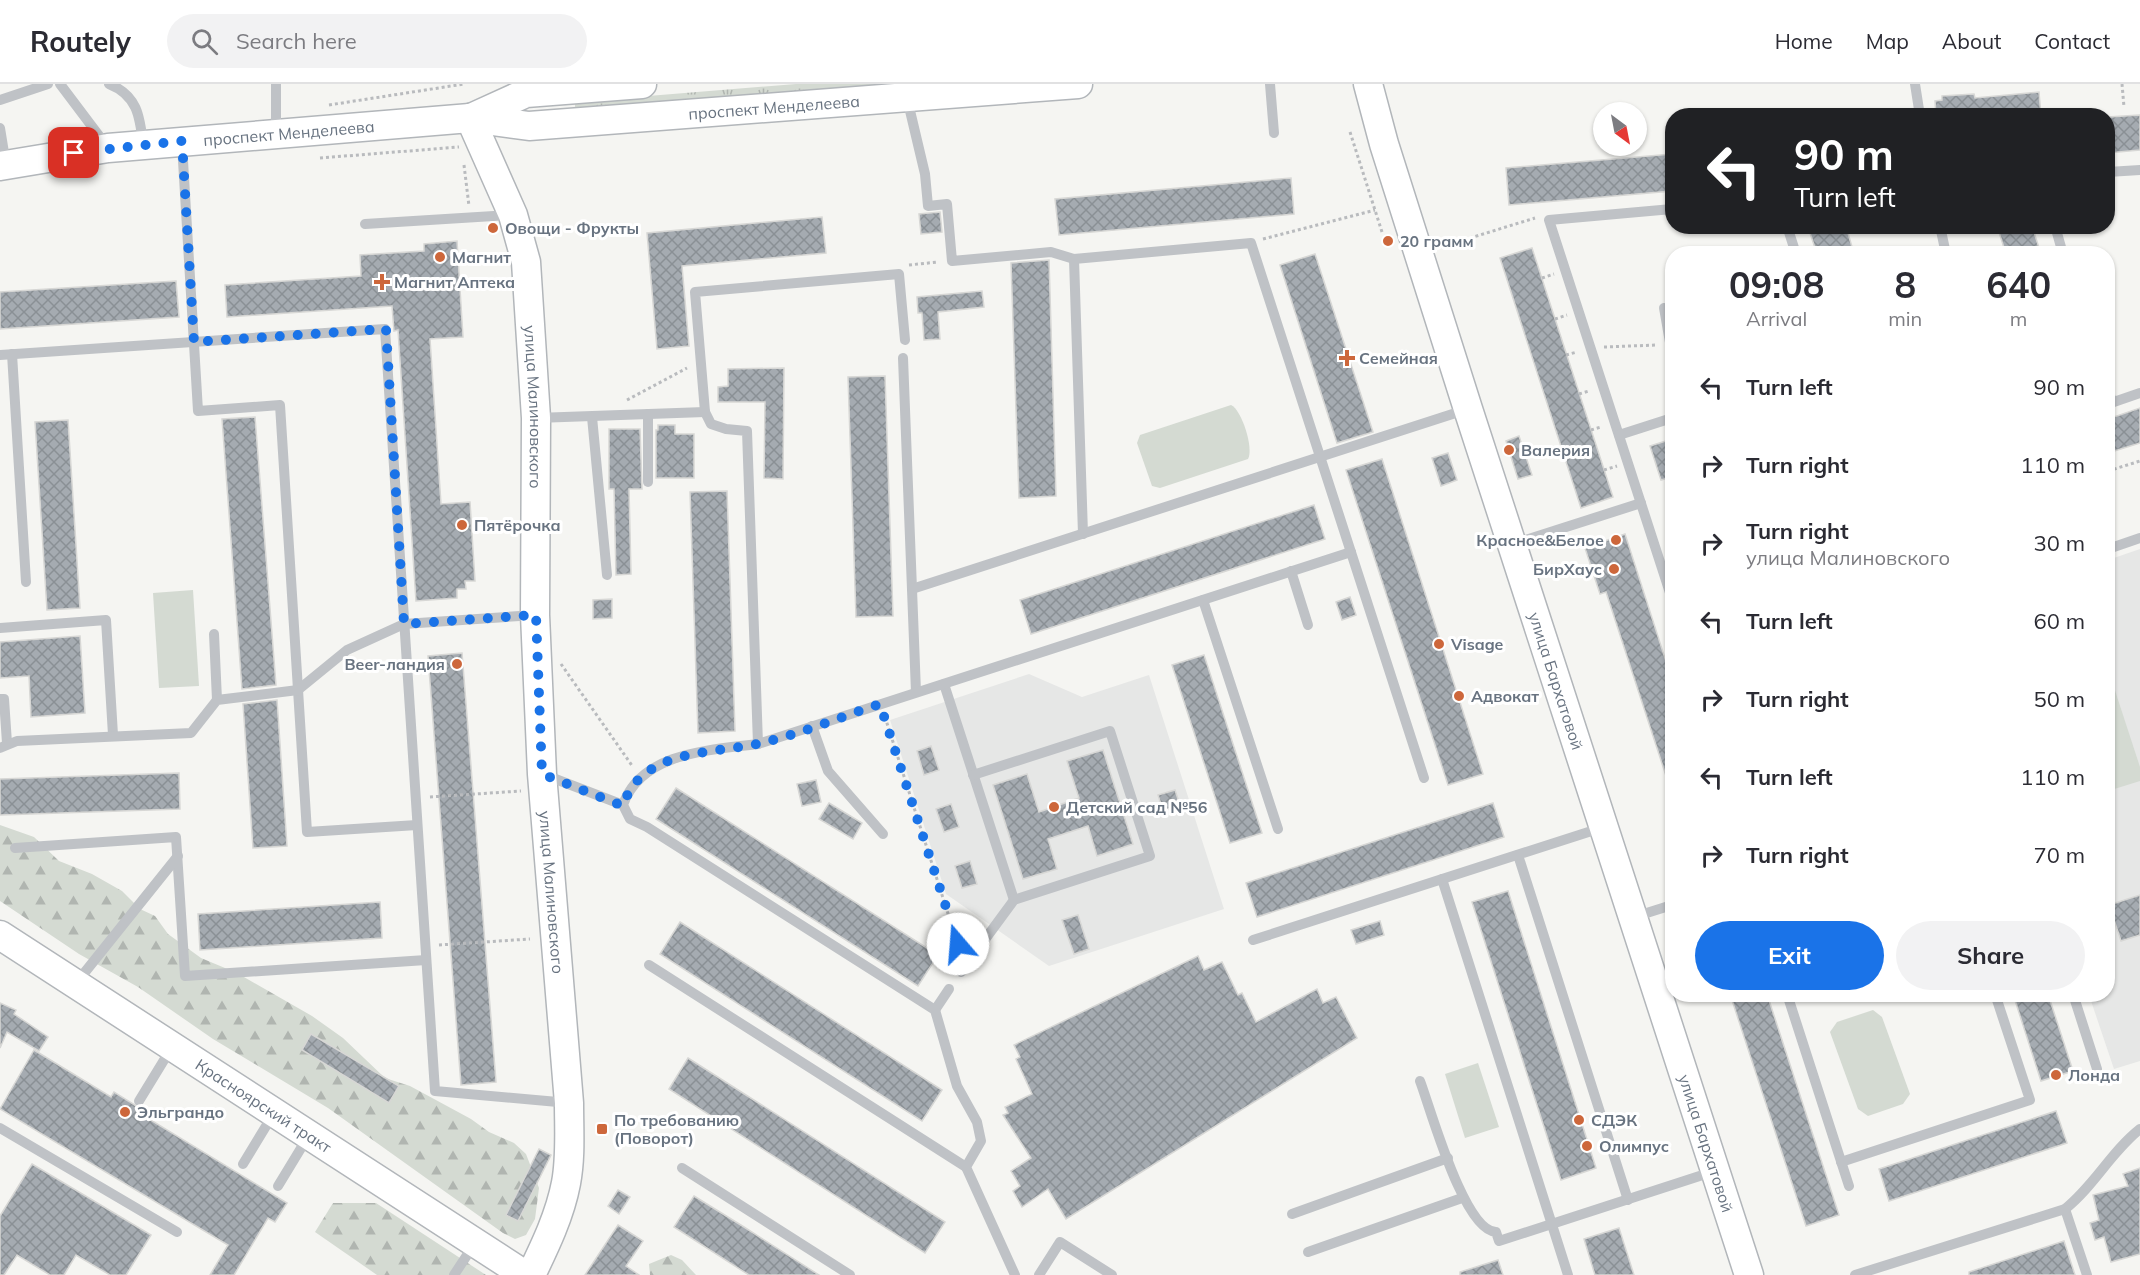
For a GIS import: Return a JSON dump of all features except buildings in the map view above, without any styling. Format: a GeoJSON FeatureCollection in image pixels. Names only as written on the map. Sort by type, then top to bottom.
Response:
{"type":"FeatureCollection","features":[{"type":"Feature","properties":{"kind":"street","name":"проспект Менделеева"},"geometry":{"type":"LineString","coordinates":[[471,118],[526,88],[642,84]]}},
{"type":"Feature","properties":{"kind":"street","name":"проспект Менделеева"},"geometry":{"type":"LineString","coordinates":[[3,166],[143,144],[471,118],[529,126],[1078,84]]}},
{"type":"Feature","properties":{"kind":"street","name":"улица Бархатовой"},"geometry":{"type":"LineString","coordinates":[[1368,84],[1384,144],[1468,409],[1749,1275]]}},
{"type":"Feature","properties":{"kind":"street"},"geometry":{"type":"LineString","coordinates":[[526,88],[529,126]]}},
{"type":"Feature","properties":{"kind":"street","name":"улица Малиновского"},"geometry":{"type":"LineString","coordinates":[[471,118],[513,215],[526,262],[536,418],[536,615],[531,782],[569,1103],[569,1146],[566,1184],[550,1233],[531,1275]]}},
{"type":"Feature","properties":{"kind":"street","name":"Красноярский тракт"},"geometry":{"type":"LineString","coordinates":[[1,941],[75,984],[525,1275]]}},
{"type":"Feature","properties":{"kind":"lane"},"geometry":{"type":"LineString","coordinates":[[0,100],[48,84]]}},
{"type":"Feature","properties":{"kind":"lane"},"geometry":{"type":"LineString","coordinates":[[60,84],[108,148]]}},
{"type":"Feature","properties":{"kind":"lane"},"geometry":{"type":"LineString","coordinates":[[109,84],[123,89],[140,115],[143,144]]}},
{"type":"Feature","properties":{"kind":"lane"},"geometry":{"type":"LineString","coordinates":[[276,84],[276,134]]}},
{"type":"Feature","properties":{"kind":"lane"},"geometry":{"type":"LineString","coordinates":[[1270,84],[1274,133]]}},
{"type":"Feature","properties":{"kind":"lane"},"geometry":{"type":"LineString","coordinates":[[1915,84],[1919,108]]}},
{"type":"Feature","properties":{"kind":"lane"},"geometry":{"type":"LineString","coordinates":[[907,98],[925,174],[928,206],[947,204],[952,261],[1051,252],[1074,259],[1251,243],[1424,778]]}},
{"type":"Feature","properties":{"kind":"lane"},"geometry":{"type":"LineString","coordinates":[[0,128],[3,166]]}},
{"type":"Feature","properties":{"kind":"lane"},"geometry":{"type":"LineString","coordinates":[[182,141],[198,411],[280,405],[308,832],[417,825]]}},
{"type":"Feature","properties":{"kind":"lane"},"geometry":{"type":"LineString","coordinates":[[2115,172],[2140,170]]}},
{"type":"Feature","properties":{"kind":"lane"},"geometry":{"type":"LineString","coordinates":[[1665,210],[1549,220],[1665,577]]}},
{"type":"Feature","properties":{"kind":"lane"},"geometry":{"type":"LineString","coordinates":[[365,224],[513,215]]}},
{"type":"Feature","properties":{"kind":"lane"},"geometry":{"type":"LineString","coordinates":[[1074,259],[1083,534]]}},
{"type":"Feature","properties":{"kind":"lane"},"geometry":{"type":"LineString","coordinates":[[758,744],[747,431],[726,429],[711,424],[705,412],[695,292],[899,274],[904,340]]}},
{"type":"Feature","properties":{"kind":"lane"},"geometry":{"type":"LineString","coordinates":[[1664,308],[1665,313]]}},
{"type":"Feature","properties":{"kind":"lane"},"geometry":{"type":"LineString","coordinates":[[0,355],[386,329],[435,1091],[569,1103]]}},
{"type":"Feature","properties":{"kind":"lane"},"geometry":{"type":"LineString","coordinates":[[12,354],[26,582]]}},
{"type":"Feature","properties":{"kind":"lane"},"geometry":{"type":"LineString","coordinates":[[903,358],[916,692]]}},
{"type":"Feature","properties":{"kind":"lane"},"geometry":{"type":"LineString","coordinates":[[2115,401],[2140,393]]}},
{"type":"Feature","properties":{"kind":"lane"},"geometry":{"type":"LineString","coordinates":[[912,589],[1468,409]]}},
{"type":"Feature","properties":{"kind":"lane"},"geometry":{"type":"LineString","coordinates":[[536,418],[705,412]]}},
{"type":"Feature","properties":{"kind":"lane"},"geometry":{"type":"LineString","coordinates":[[648,414],[648,482]]}},
{"type":"Feature","properties":{"kind":"lane"},"geometry":{"type":"LineString","coordinates":[[592,417],[607,575]]}},
{"type":"Feature","properties":{"kind":"lane"},"geometry":{"type":"LineString","coordinates":[[1619,435],[1665,420]]}},
{"type":"Feature","properties":{"kind":"lane"},"geometry":{"type":"LineString","coordinates":[[1513,544],[1641,502]]}},
{"type":"Feature","properties":{"kind":"lane"},"geometry":{"type":"LineString","coordinates":[[2115,547],[2140,538]]}},
{"type":"Feature","properties":{"kind":"lane"},"geometry":{"type":"LineString","coordinates":[[966,1167],[981,1140],[977,1122],[957,1086],[935,1010],[647,827],[630,819],[623,806],[627,794],[641,778],[663,763],[696,752],[758,744],[1351,552]]}},
{"type":"Feature","properties":{"kind":"lane"},"geometry":{"type":"LineString","coordinates":[[1291,571],[1308,626]]}},
{"type":"Feature","properties":{"kind":"lane"},"geometry":{"type":"LineString","coordinates":[[1203,600],[1278,829]]}},
{"type":"Feature","properties":{"kind":"lane"},"geometry":{"type":"LineString","coordinates":[[217,700],[298,690],[347,650],[404,624],[536,615]]}},
{"type":"Feature","properties":{"kind":"lane"},"geometry":{"type":"LineString","coordinates":[[0,628],[106,621],[113,735]]}},
{"type":"Feature","properties":{"kind":"lane"},"geometry":{"type":"LineString","coordinates":[[0,699],[4,699],[4,745],[113,735],[191,733],[217,700],[214,634]]}},
{"type":"Feature","properties":{"kind":"lane"},"geometry":{"type":"LineString","coordinates":[[944,684],[1014,900]]}},
{"type":"Feature","properties":{"kind":"lane"},"geometry":{"type":"LineString","coordinates":[[812,726],[828,771],[883,834]]}},
{"type":"Feature","properties":{"kind":"lane"},"geometry":{"type":"LineString","coordinates":[[963,969],[1014,900],[1150,856],[1110,731],[973,775]]}},
{"type":"Feature","properties":{"kind":"lane"},"geometry":{"type":"LineString","coordinates":[[531,782],[623,806]]}},
{"type":"Feature","properties":{"kind":"lane"},"geometry":{"type":"LineString","coordinates":[[1253,940],[1604,827]]}},
{"type":"Feature","properties":{"kind":"lane"},"geometry":{"type":"LineString","coordinates":[[15,848],[176,837],[185,976],[426,960]]}},
{"type":"Feature","properties":{"kind":"lane"},"geometry":{"type":"LineString","coordinates":[[1518,855],[1628,1200]]}},
{"type":"Feature","properties":{"kind":"lane"},"geometry":{"type":"LineString","coordinates":[[75,984],[178,856]]}},
{"type":"Feature","properties":{"kind":"lane"},"geometry":{"type":"LineString","coordinates":[[1443,879],[1568,1275]]}},
{"type":"Feature","properties":{"kind":"lane"},"geometry":{"type":"LineString","coordinates":[[1633,918],[1665,907]]}},
{"type":"Feature","properties":{"kind":"lane"},"geometry":{"type":"LineString","coordinates":[[649,965],[966,1167],[1015,1275]]}},
{"type":"Feature","properties":{"kind":"lane"},"geometry":{"type":"LineString","coordinates":[[935,1010],[949,989]]}},
{"type":"Feature","properties":{"kind":"lane"},"geometry":{"type":"LineString","coordinates":[[1790,1002],[1849,1186]]}},
{"type":"Feature","properties":{"kind":"lane"},"geometry":{"type":"LineString","coordinates":[[1841,1162],[2030,1100],[1998,1002]]}},
{"type":"Feature","properties":{"kind":"lane"},"geometry":{"type":"LineString","coordinates":[[2076,1002],[2097,1069]]}},
{"type":"Feature","properties":{"kind":"lane"},"geometry":{"type":"LineString","coordinates":[[139,1101],[172,1047]]}},
{"type":"Feature","properties":{"kind":"lane"},"geometry":{"type":"LineString","coordinates":[[1420,1081],[1462,1198],[1484,1228],[1496,1232],[1499,1241],[1715,1171]]}},
{"type":"Feature","properties":{"kind":"lane"},"geometry":{"type":"LineString","coordinates":[[243,1164],[274,1113]]}},
{"type":"Feature","properties":{"kind":"lane"},"geometry":{"type":"LineString","coordinates":[[0,1128],[177,1232]]}},
{"type":"Feature","properties":{"kind":"lane"},"geometry":{"type":"LineString","coordinates":[[1855,1275],[2065,1209],[2078,1198],[2129,1138],[2140,1129]]}},
{"type":"Feature","properties":{"kind":"lane"},"geometry":{"type":"LineString","coordinates":[[278,1186],[309,1135]]}},
{"type":"Feature","properties":{"kind":"lane"},"geometry":{"type":"LineString","coordinates":[[1292,1214],[1448,1158]]}},
{"type":"Feature","properties":{"kind":"lane"},"geometry":{"type":"LineString","coordinates":[[682,1168],[850,1275]]}},
{"type":"Feature","properties":{"kind":"lane"},"geometry":{"type":"LineString","coordinates":[[1308,1252],[1462,1198]]}},
{"type":"Feature","properties":{"kind":"lane"},"geometry":{"type":"LineString","coordinates":[[2065,1209],[2087,1275]]}},
{"type":"Feature","properties":{"kind":"lane"},"geometry":{"type":"LineString","coordinates":[[1039,1275],[1060,1242],[1112,1275]]}},
{"type":"Feature","properties":{"kind":"lane"},"geometry":{"type":"LineString","coordinates":[[454,1275],[476,1243]]}},
{"type":"Feature","properties":{"kind":"path"},"geometry":{"type":"LineString","coordinates":[[2122,84],[2124,107]]}},
{"type":"Feature","properties":{"kind":"path"},"geometry":{"type":"LineString","coordinates":[[1350,132],[1382,232]]}},
{"type":"Feature","properties":{"kind":"path"},"geometry":{"type":"LineString","coordinates":[[320,158],[462,147]]}},
{"type":"Feature","properties":{"kind":"path"},"geometry":{"type":"LineString","coordinates":[[464,158],[470,217]]}},
{"type":"Feature","properties":{"kind":"path"},"geometry":{"type":"LineString","coordinates":[[1251,243],[1375,210]]}},
{"type":"Feature","properties":{"kind":"path"},"geometry":{"type":"LineString","coordinates":[[1440,247],[1542,216]]}},
{"type":"Feature","properties":{"kind":"path"},"geometry":{"type":"LineString","coordinates":[[898,266],[952,261]]}},
{"type":"Feature","properties":{"kind":"path"},"geometry":{"type":"LineString","coordinates":[[1590,347],[1665,349]]}},
{"type":"Feature","properties":{"kind":"path"},"geometry":{"type":"LineString","coordinates":[[2115,469],[2140,461]]}},
{"type":"Feature","properties":{"kind":"path"},"geometry":{"type":"LineString","coordinates":[[559,660],[641,778]]}},
{"type":"Feature","properties":{"kind":"path"},"geometry":{"type":"LineString","coordinates":[[880,704],[963,969]]}},
{"type":"Feature","properties":{"kind":"path"},"geometry":{"type":"LineString","coordinates":[[416,798],[531,782]]}},
{"type":"Feature","properties":{"kind":"path"},"geometry":{"type":"LineString","coordinates":[[425,946],[530,939]]}},
{"type":"Feature","properties":{"kind":"shaded area"},"geometry":{"type":"Polygon","coordinates":[[[2140,549],[2140,1061],[2114,1069],[2091,1002],[2115,1002],[2115,558],[2140,549]]]}},
{"type":"Feature","properties":{"kind":"shaded area","name":"Детский сад №56"},"geometry":{"type":"Polygon","coordinates":[[[1029,674],[1082,697],[1149,675],[1224,909],[1049,966],[946,894],[890,720],[1029,674]]]}},
{"type":"Feature","properties":{"kind":"green space"},"geometry":{"type":"Polygon","coordinates":[[[796,84],[908,84],[575,111],[575,102],[796,84]]]}},
{"type":"Feature","properties":{"kind":"green space"},"geometry":{"type":"Polygon","coordinates":[[[1231,405],[1239,414],[1246,430],[1249,447],[1248,459],[1160,488],[1152,486],[1137,443],[1140,435],[1231,405]]]}},
{"type":"Feature","properties":{"kind":"green space"},"geometry":{"type":"Polygon","coordinates":[[[193,590],[199,686],[159,688],[153,593],[193,590]]]}},
{"type":"Feature","properties":{"kind":"green space"},"geometry":{"type":"Polygon","coordinates":[[[2115,690],[2140,767],[2140,781],[2115,789],[2115,690]]]}},
{"type":"Feature","properties":{"kind":"green space"},"geometry":{"type":"Polygon","coordinates":[[[0,825],[34,837],[59,861],[92,874],[122,891],[140,909],[155,916],[168,934],[201,958],[237,973],[312,1016],[343,1038],[385,1078],[410,1086],[471,1119],[489,1132],[514,1143],[526,1154],[539,1188],[535,1219],[526,1235],[515,1239],[503,1233],[328,1108],[213,1039],[138,987],[79,954],[0,901],[0,825]]]}},
{"type":"Feature","properties":{"kind":"green space"},"geometry":{"type":"Polygon","coordinates":[[[1873,1010],[1882,1017],[1910,1094],[1903,1104],[1868,1116],[1858,1109],[1830,1032],[1837,1022],[1873,1010]]]}},
{"type":"Feature","properties":{"kind":"green space"},"geometry":{"type":"Polygon","coordinates":[[[1478,1063],[1499,1127],[1465,1138],[1445,1074],[1478,1063]]]}},
{"type":"Feature","properties":{"kind":"green space"},"geometry":{"type":"Polygon","coordinates":[[[333,1203],[376,1203],[486,1275],[377,1275],[315,1232],[333,1203]]]}},
{"type":"Feature","properties":{"kind":"green space"},"geometry":{"type":"Polygon","coordinates":[[[671,1255],[682,1260],[696,1275],[650,1275],[649,1264],[671,1255]]]}},
{"type":"Feature","properties":{"kind":"place","name":"Овощи - Фрукты"},"geometry":{"type":"Point","coordinates":[493,228]}},
{"type":"Feature","properties":{"kind":"place","name":"20 грамм"},"geometry":{"type":"Point","coordinates":[1388,241]}},
{"type":"Feature","properties":{"kind":"place","name":"Магнит"},"geometry":{"type":"Point","coordinates":[440,257]}},
{"type":"Feature","properties":{"kind":"place","name":"Магнит Аптека"},"geometry":{"type":"Point","coordinates":[382,282]}},
{"type":"Feature","properties":{"kind":"place","name":"Семейная"},"geometry":{"type":"Point","coordinates":[1347,358]}},
{"type":"Feature","properties":{"kind":"place","name":"Валерия"},"geometry":{"type":"Point","coordinates":[1509,450]}},
{"type":"Feature","properties":{"kind":"place","name":"Пятёрочка"},"geometry":{"type":"Point","coordinates":[462,525]}},
{"type":"Feature","properties":{"kind":"place","name":"Красное&Белое"},"geometry":{"type":"Point","coordinates":[1616,540]}},
{"type":"Feature","properties":{"kind":"place","name":"БирХаус"},"geometry":{"type":"Point","coordinates":[1614,569]}},
{"type":"Feature","properties":{"kind":"place","name":"Visage"},"geometry":{"type":"Point","coordinates":[1439,644]}},
{"type":"Feature","properties":{"kind":"place","name":"Beer-ландия"},"geometry":{"type":"Point","coordinates":[457,664]}},
{"type":"Feature","properties":{"kind":"place","name":"Адвокат"},"geometry":{"type":"Point","coordinates":[1459,696]}},
{"type":"Feature","properties":{"kind":"place","name":"Детский сад №56"},"geometry":{"type":"Point","coordinates":[1054,807]}},
{"type":"Feature","properties":{"kind":"place","name":"Лонда"},"geometry":{"type":"Point","coordinates":[2056,1075]}},
{"type":"Feature","properties":{"kind":"place","name":"Эльграндо"},"geometry":{"type":"Point","coordinates":[125,1112]}},
{"type":"Feature","properties":{"kind":"place","name":"СДЭК"},"geometry":{"type":"Point","coordinates":[1579,1120]}},
{"type":"Feature","properties":{"kind":"place","name":"По требованию (Поворот)"},"geometry":{"type":"Point","coordinates":[602,1129]}},
{"type":"Feature","properties":{"kind":"place","name":"Олимпус"},"geometry":{"type":"Point","coordinates":[1587,1146]}},
{"type":"Feature","properties":{"kind":"route"},"geometry":{"type":"LineString","coordinates":[[74,153],[182,141],[194,342],[386,329],[404,624],[536,615],[542,774],[623,806],[627,794],[641,778],[663,763],[696,752],[758,744],[880,704],[958,944]]}}]}
